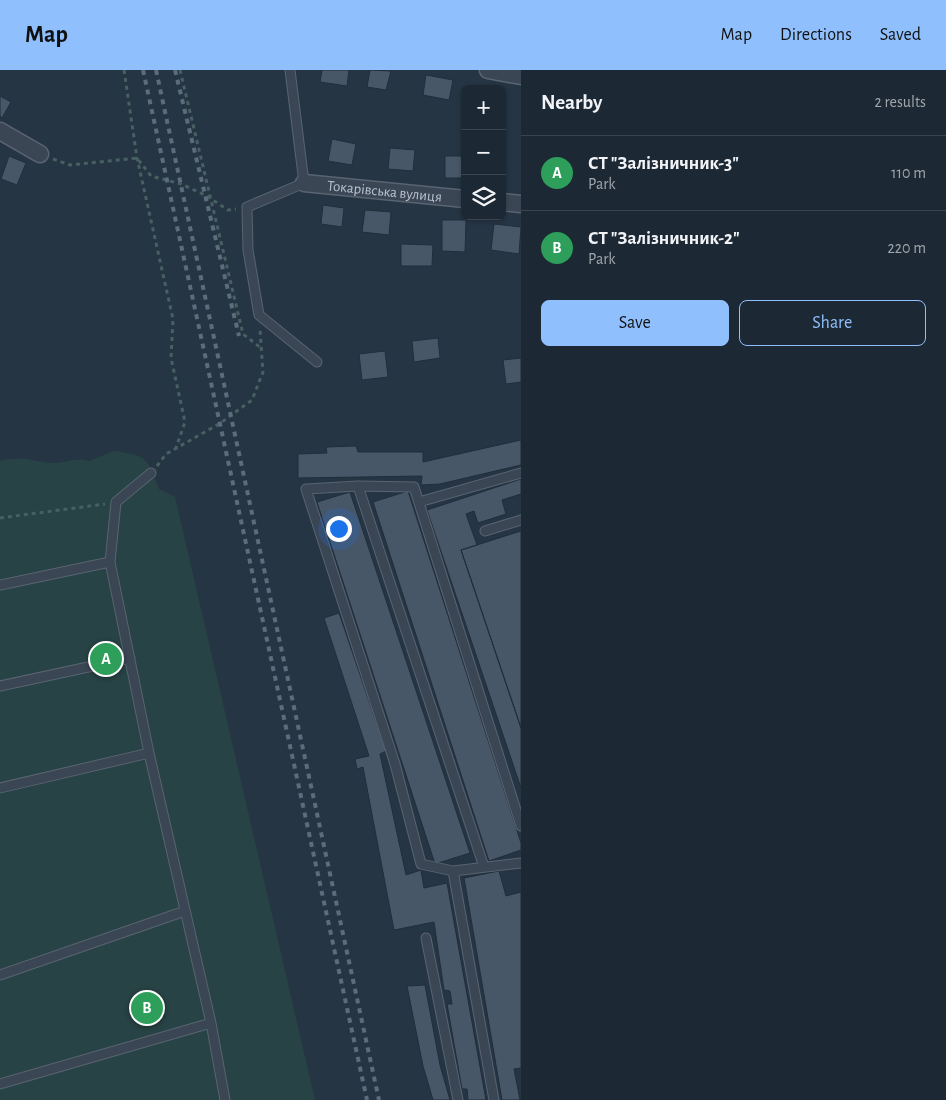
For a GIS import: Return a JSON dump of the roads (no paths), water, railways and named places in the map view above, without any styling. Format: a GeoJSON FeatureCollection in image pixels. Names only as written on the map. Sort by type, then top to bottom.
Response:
{"type":"FeatureCollection","features":[{"type":"Feature","properties":{"kind":"street"},"geometry":{"type":"LineString","coordinates":[[488,70],[521,76]]}},
{"type":"Feature","properties":{"kind":"street"},"geometry":{"type":"LineString","coordinates":[[0,131],[40,154]]}},
{"type":"Feature","properties":{"kind":"street","name":"Токарівська вулиця"},"geometry":{"type":"LineString","coordinates":[[304,183],[461,199]]}},
{"type":"Feature","properties":{"kind":"street"},"geometry":{"type":"LineString","coordinates":[[506,202],[521,204]]}},
{"type":"Feature","properties":{"kind":"lane"},"geometry":{"type":"LineString","coordinates":[[290,70],[304,183],[247,207],[248,250],[259,315],[317,362]]}},
{"type":"Feature","properties":{"kind":"lane"},"geometry":{"type":"LineString","coordinates":[[151,473],[116,502],[110,562],[149,753],[211,1023],[225,1100]]}},
{"type":"Feature","properties":{"kind":"lane"},"geometry":{"type":"LineString","coordinates":[[419,502],[521,473]]}},
{"type":"Feature","properties":{"kind":"lane"},"geometry":{"type":"LineString","coordinates":[[358,486],[484,867]]}},
{"type":"Feature","properties":{"kind":"lane"},"geometry":{"type":"LineString","coordinates":[[521,826],[414,486],[358,486],[306,489],[395,764],[421,864],[453,871],[521,863]]}},
{"type":"Feature","properties":{"kind":"lane"},"geometry":{"type":"LineString","coordinates":[[485,531],[521,520]]}},
{"type":"Feature","properties":{"kind":"lane"},"geometry":{"type":"LineString","coordinates":[[0,585],[110,562]]}},
{"type":"Feature","properties":{"kind":"lane"},"geometry":{"type":"LineString","coordinates":[[0,686],[130,658]]}},
{"type":"Feature","properties":{"kind":"lane"},"geometry":{"type":"LineString","coordinates":[[0,788],[149,753]]}},
{"type":"Feature","properties":{"kind":"lane"},"geometry":{"type":"LineString","coordinates":[[453,871],[494,1100]]}},
{"type":"Feature","properties":{"kind":"lane"},"geometry":{"type":"LineString","coordinates":[[0,975],[185,911]]}},
{"type":"Feature","properties":{"kind":"lane"},"geometry":{"type":"LineString","coordinates":[[426,938],[458,1100]]}},
{"type":"Feature","properties":{"kind":"lane"},"geometry":{"type":"LineString","coordinates":[[0,1084],[211,1023]]}},
{"type":"Feature","properties":{"kind":"railway"},"geometry":{"type":"LineString","coordinates":[[143,70],[367,1100]]}},
{"type":"Feature","properties":{"kind":"railway"},"geometry":{"type":"LineString","coordinates":[[156,70],[379,1100]]}},
{"type":"Feature","properties":{"kind":"railway"},"geometry":{"type":"LineString","coordinates":[[175,70],[239,336]]}},
{"type":"Feature","properties":{"kind":"place","name":"СТ \"Залізничник-3\""},"geometry":{"type":"Point","coordinates":[106,659]}},
{"type":"Feature","properties":{"kind":"place","name":"СТ \"Залізничник-2\""},"geometry":{"type":"Point","coordinates":[147,1008]}}]}
